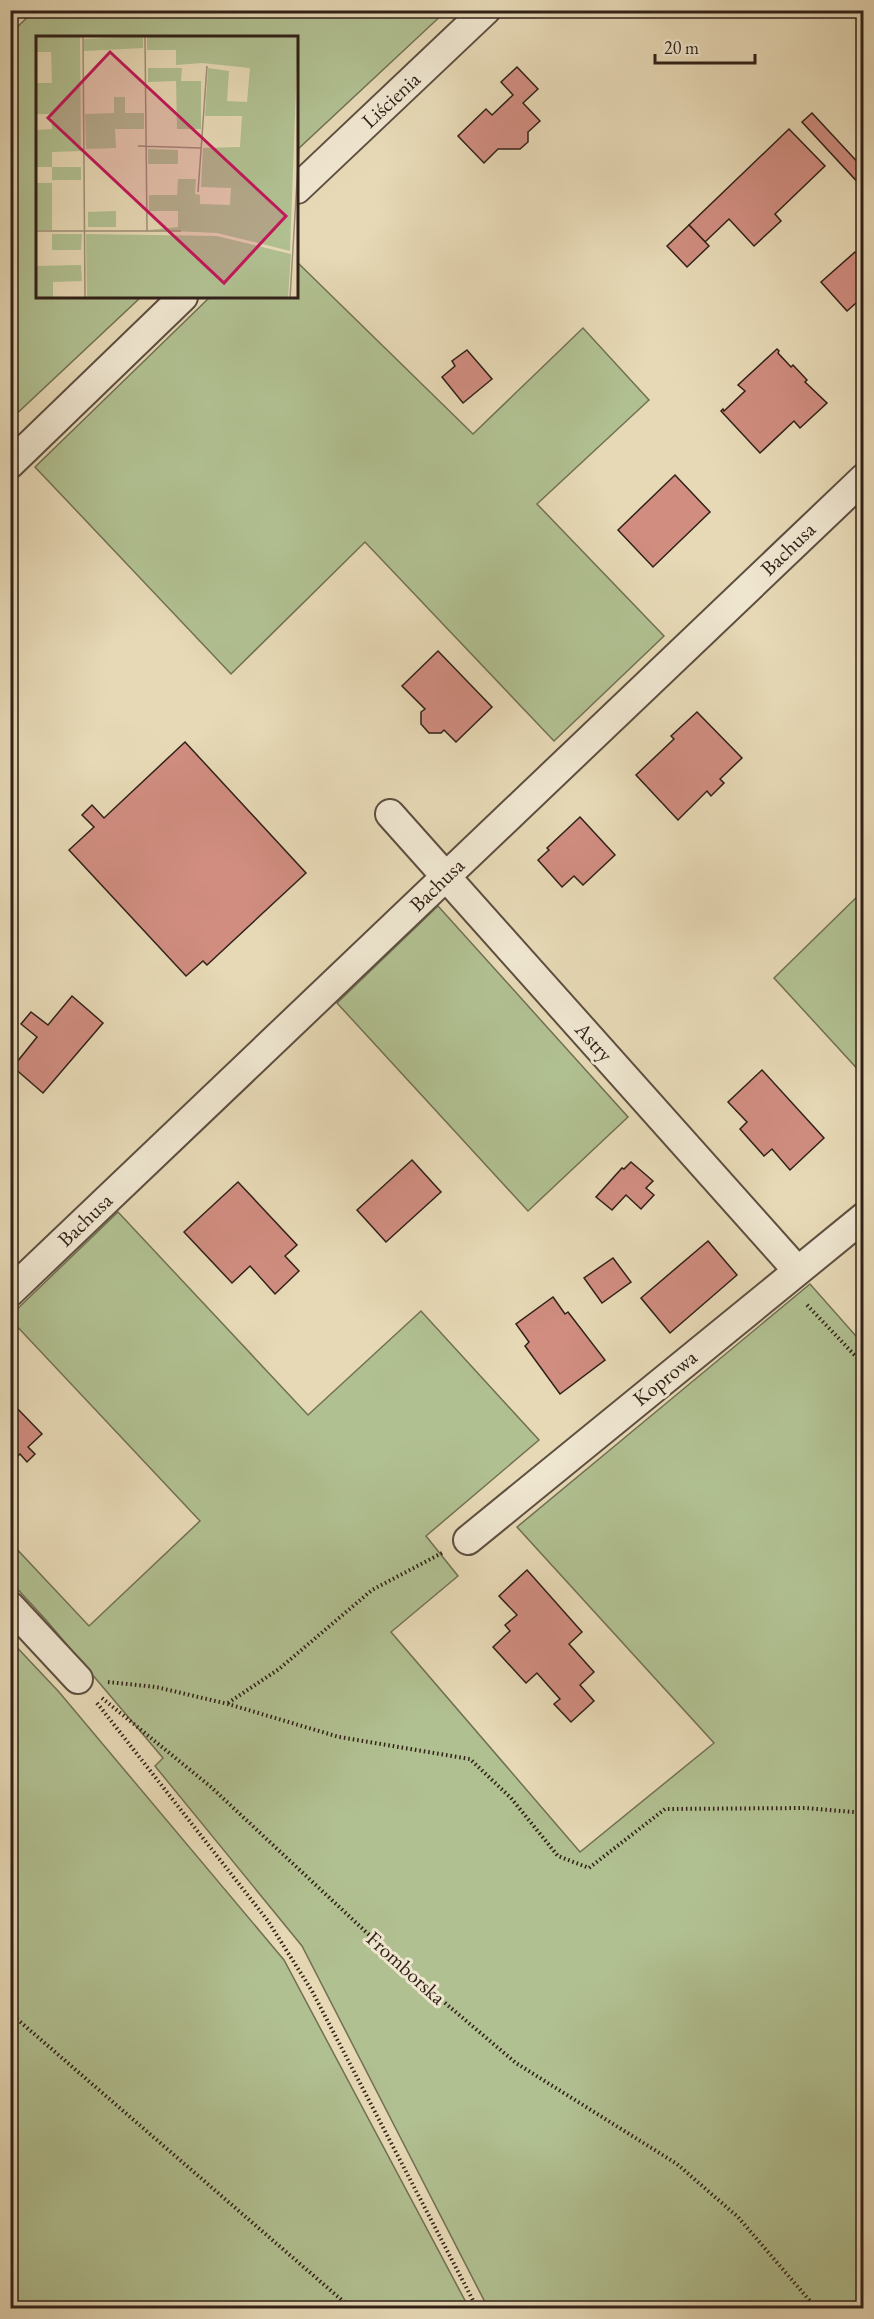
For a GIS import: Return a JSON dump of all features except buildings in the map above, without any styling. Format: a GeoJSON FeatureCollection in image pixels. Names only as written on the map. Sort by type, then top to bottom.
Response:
{"type":"FeatureCollection","features":[{"type":"Feature","properties":{"kind":"street","name":"Liścienia"},"geometry":{"type":"LineString","coordinates":[[298,188],[486,10]]}},
{"type":"Feature","properties":{"kind":"street"},"geometry":{"type":"LineString","coordinates":[[10,464],[182,298]]}},
{"type":"Feature","properties":{"kind":"street","name":"Bachusa"},"geometry":{"type":"LineString","coordinates":[[10,1292],[864,478]]}},
{"type":"Feature","properties":{"kind":"street","name":"Astry"},"geometry":{"type":"LineString","coordinates":[[390,814],[791,1275]]}},
{"type":"Feature","properties":{"kind":"street","name":"Koprowa"},"geometry":{"type":"LineString","coordinates":[[468,1540],[864,1216]]}},
{"type":"Feature","properties":{"kind":"street"},"geometry":{"type":"LineString","coordinates":[[10,1606],[78,1679]]}},
{"type":"Feature","properties":{"kind":"path"},"geometry":{"type":"LineString","coordinates":[[791,1275],[864,1365]]}},
{"type":"Feature","properties":{"kind":"path"},"geometry":{"type":"LineString","coordinates":[[228,1704],[279,1669],[372,1590],[468,1540]]}},
{"type":"Feature","properties":{"kind":"path"},"geometry":{"type":"LineString","coordinates":[[78,1679],[156,1687],[228,1704],[339,1737],[470,1759],[511,1798],[558,1856],[589,1868],[665,1809],[806,1808],[864,1813]]}},
{"type":"Feature","properties":{"kind":"path"},"geometry":{"type":"LineString","coordinates":[[78,1679],[268,1921],[281,1941],[312,1991],[477,2308]]}},
{"type":"Feature","properties":{"kind":"path","name":"Fromborska"},"geometry":{"type":"LineString","coordinates":[[78,1679],[211,1787],[412,1975],[516,2063],[677,2164],[738,2217],[816,2308]]}},
{"type":"Feature","properties":{"kind":"path"},"geometry":{"type":"LineString","coordinates":[[10,2013],[351,2308]]}},
{"type":"Feature","properties":{"kind":"green space"},"geometry":{"type":"Polygon","coordinates":[[[35,10],[446,10],[298,149],[298,36],[36,36],[36,298],[140,298],[11,419],[11,33],[35,10]]]}},
{"type":"Feature","properties":{"kind":"green space"},"geometry":{"type":"Polygon","coordinates":[[[298,263],[473,434],[583,328],[649,400],[537,504],[664,636],[554,741],[365,542],[231,674],[35,467],[209,298],[298,298],[298,263]]]}},
{"type":"Feature","properties":{"kind":"green space"},"geometry":{"type":"Polygon","coordinates":[[[863,891],[863,1075],[774,978],[863,891]]]}},
{"type":"Feature","properties":{"kind":"green space"},"geometry":{"type":"Polygon","coordinates":[[[438,906],[628,1117],[528,1211],[337,1003],[438,906]]]}},
{"type":"Feature","properties":{"kind":"green space"},"geometry":{"type":"Polygon","coordinates":[[[118,1212],[308,1415],[421,1311],[539,1440],[426,1536],[458,1576],[391,1632],[580,1852],[714,1743],[517,1527],[810,1284],[863,1344],[863,2308],[488,2308],[302,1946],[155,1766],[163,1758],[11,1582],[11,1543],[89,1626],[200,1521],[11,1320],[11,1315],[118,1212]]]}},
{"type":"Feature","properties":{"kind":"green space"},"geometry":{"type":"Polygon","coordinates":[[[10,1640],[59,1692],[284,1960],[469,2308],[11,2308],[10,1640]]]}}]}
